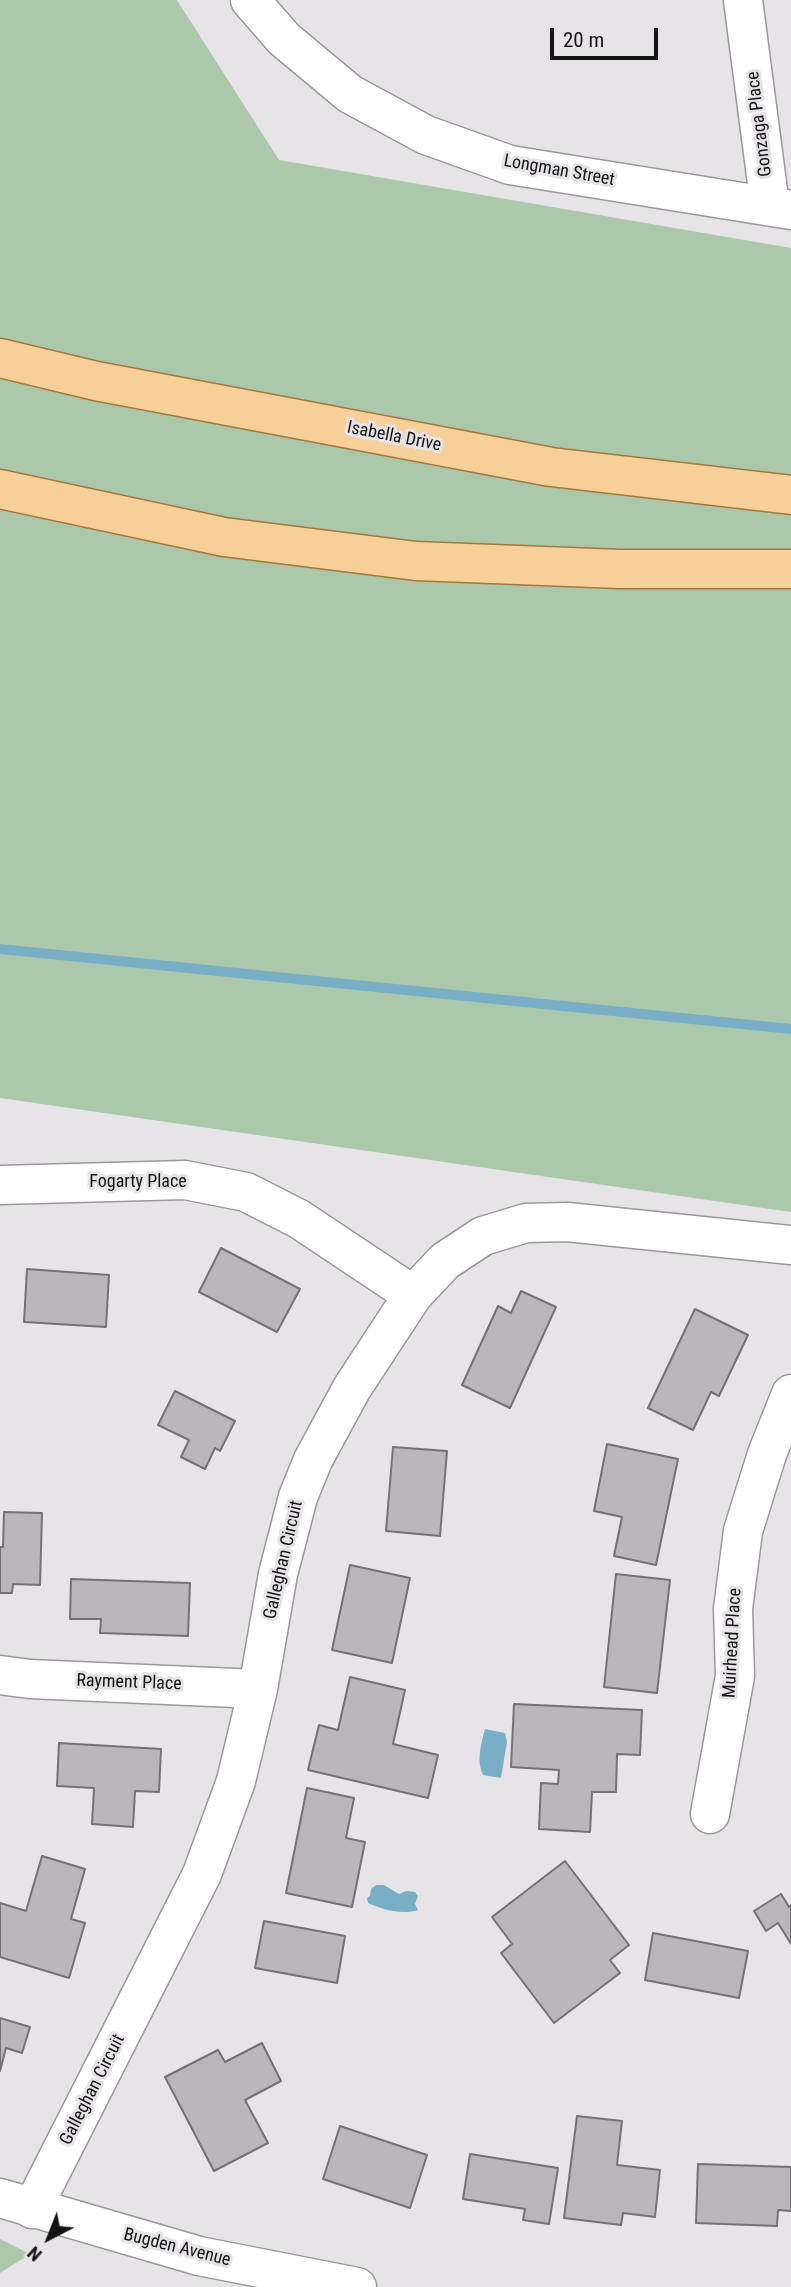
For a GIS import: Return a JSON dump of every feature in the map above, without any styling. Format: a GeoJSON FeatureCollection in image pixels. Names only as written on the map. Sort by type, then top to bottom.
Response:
{"type":"FeatureCollection","features":[{"type":"Feature","properties":{"kind":"main road","name":"Isabella Drive"},"geometry":{"type":"LineString","coordinates":[[14,362],[96,381],[551,467],[791,495]]}},
{"type":"Feature","properties":{"kind":"main road"},"geometry":{"type":"LineString","coordinates":[[0,488],[224,537],[416,561],[620,569],[791,569]]}},
{"type":"Feature","properties":{"kind":"street","name":"Longman Street"},"geometry":{"type":"LineString","coordinates":[[250,0],[284,40],[350,94],[426,135],[510,165],[780,208]]}},
{"type":"Feature","properties":{"kind":"street","name":"Gonzaga Place"},"geometry":{"type":"LineString","coordinates":[[743,0],[780,208]]}},
{"type":"Feature","properties":{"kind":"street","name":"Fogarty Place"},"geometry":{"type":"LineString","coordinates":[[0,1185],[185,1180],[246,1192],[299,1219],[413,1295]]}},
{"type":"Feature","properties":{"kind":"street","name":"Galleghan Circuit"},"geometry":{"type":"LineString","coordinates":[[16,2203],[202,1874],[236,1782],[258,1689],[278,1574],[298,1497],[313,1460],[352,1388],[413,1295],[445,1261],[464,1248],[484,1236],[526,1223],[567,1222],[791,1245]]}},
{"type":"Feature","properties":{"kind":"street","name":"Muirhead Place"},"geometry":{"type":"LineString","coordinates":[[710,1814],[735,1676],[733,1609],[743,1531],[766,1454],[791,1394]]}},
{"type":"Feature","properties":{"kind":"street","name":"Rayment Place"},"geometry":{"type":"LineString","coordinates":[[0,1675],[30,1679],[258,1689]]}},
{"type":"Feature","properties":{"kind":"street","name":"Bugden Avenue"},"geometry":{"type":"LineString","coordinates":[[16,2203],[198,2256],[357,2287]]}},
{"type":"Feature","properties":{"kind":"green space"},"geometry":{"type":"Polygon","coordinates":[[[0,0],[177,0],[279,160],[791,248],[791,1212],[0,1098],[0,0]]]}},
{"type":"Feature","properties":{"kind":"green space"},"geometry":{"type":"Polygon","coordinates":[[[0,2239],[30,2254],[0,2273],[0,2239]]]}},
{"type":"Feature","properties":{"kind":"water"},"geometry":{"type":"Polygon","coordinates":[[[485,1729],[505,1733],[507,1742],[501,1778],[483,1775],[481,1770],[480,1752],[485,1729]]]}},
{"type":"Feature","properties":{"kind":"water"},"geometry":{"type":"Polygon","coordinates":[[[376,1885],[384,1885],[399,1894],[406,1891],[415,1892],[418,1896],[415,1904],[418,1910],[393,1911],[368,1903],[371,1889],[376,1885]]]}},
{"type":"Feature","properties":{"kind":"building"},"geometry":{"type":"Polygon","coordinates":[[[221,1248],[300,1289],[277,1332],[199,1292],[221,1248]]]}},
{"type":"Feature","properties":{"kind":"building"},"geometry":{"type":"Polygon","coordinates":[[[27,1269],[109,1275],[106,1327],[24,1322],[27,1269]]]}},
{"type":"Feature","properties":{"kind":"building"},"geometry":{"type":"Polygon","coordinates":[[[521,1291],[556,1307],[510,1408],[462,1385],[498,1306],[511,1313],[521,1291]]]}},
{"type":"Feature","properties":{"kind":"building"},"geometry":{"type":"Polygon","coordinates":[[[695,1309],[748,1335],[719,1396],[711,1392],[693,1430],[648,1408],[695,1309]]]}},
{"type":"Feature","properties":{"kind":"building"},"geometry":{"type":"Polygon","coordinates":[[[175,1391],[235,1421],[220,1451],[215,1448],[205,1469],[181,1457],[189,1440],[158,1425],[175,1391]]]}},
{"type":"Feature","properties":{"kind":"building"},"geometry":{"type":"Polygon","coordinates":[[[607,1444],[678,1459],[656,1565],[614,1556],[622,1517],[594,1511],[607,1444]]]}},
{"type":"Feature","properties":{"kind":"building"},"geometry":{"type":"Polygon","coordinates":[[[393,1447],[447,1451],[440,1536],[386,1531],[393,1447]]]}},
{"type":"Feature","properties":{"kind":"building"},"geometry":{"type":"Polygon","coordinates":[[[4,1512],[42,1513],[40,1585],[13,1584],[12,1593],[0,1593],[0,1547],[3,1547],[4,1512]]]}},
{"type":"Feature","properties":{"kind":"building"},"geometry":{"type":"Polygon","coordinates":[[[350,1565],[410,1578],[392,1663],[332,1650],[350,1565]]]}},
{"type":"Feature","properties":{"kind":"building"},"geometry":{"type":"Polygon","coordinates":[[[616,1574],[670,1580],[657,1693],[604,1687],[616,1574]]]}},
{"type":"Feature","properties":{"kind":"building"},"geometry":{"type":"Polygon","coordinates":[[[71,1579],[190,1583],[188,1636],[100,1633],[101,1619],[70,1619],[71,1579]]]}},
{"type":"Feature","properties":{"kind":"building"},"geometry":{"type":"Polygon","coordinates":[[[350,1677],[405,1690],[393,1744],[438,1755],[428,1798],[308,1770],[319,1725],[338,1730],[350,1677]]]}},
{"type":"Feature","properties":{"kind":"building"},"geometry":{"type":"Polygon","coordinates":[[[514,1704],[642,1710],[640,1755],[617,1754],[616,1792],[592,1792],[590,1832],[539,1829],[541,1783],[558,1784],[559,1770],[511,1767],[514,1704]]]}},
{"type":"Feature","properties":{"kind":"building"},"geometry":{"type":"Polygon","coordinates":[[[59,1743],[161,1749],[159,1792],[135,1791],[133,1827],[92,1824],[94,1788],[57,1786],[59,1743]]]}},
{"type":"Feature","properties":{"kind":"building"},"geometry":{"type":"Polygon","coordinates":[[[307,1788],[354,1798],[346,1838],[365,1842],[352,1907],[286,1893],[307,1788]]]}},
{"type":"Feature","properties":{"kind":"building"},"geometry":{"type":"Polygon","coordinates":[[[42,1856],[85,1869],[71,1919],[85,1923],[69,1978],[0,1957],[0,1903],[26,1911],[42,1856]]]}},
{"type":"Feature","properties":{"kind":"building"},"geometry":{"type":"Polygon","coordinates":[[[565,1861],[629,1945],[610,1960],[620,1973],[554,2023],[501,1953],[512,1944],[492,1917],[565,1861]]]}},
{"type":"Feature","properties":{"kind":"building"},"geometry":{"type":"Polygon","coordinates":[[[781,1894],[789,1907],[791,1905],[791,1944],[778,1923],[766,1931],[754,1911],[781,1894]]]}},
{"type":"Feature","properties":{"kind":"building"},"geometry":{"type":"Polygon","coordinates":[[[264,1921],[345,1936],[337,1983],[255,1968],[264,1921]]]}},
{"type":"Feature","properties":{"kind":"building"},"geometry":{"type":"Polygon","coordinates":[[[653,1933],[748,1951],[739,1998],[645,1980],[653,1933]]]}},
{"type":"Feature","properties":{"kind":"building"},"geometry":{"type":"Polygon","coordinates":[[[0,2018],[30,2027],[22,2053],[6,2048],[0,2071],[0,2018]]]}},
{"type":"Feature","properties":{"kind":"building"},"geometry":{"type":"Polygon","coordinates":[[[262,2043],[281,2081],[245,2100],[268,2143],[214,2171],[165,2077],[218,2050],[225,2062],[262,2043]]]}},
{"type":"Feature","properties":{"kind":"building"},"geometry":{"type":"Polygon","coordinates":[[[577,2116],[622,2121],[617,2165],[660,2170],[655,2217],[623,2213],[621,2225],[564,2218],[577,2116]]]}},
{"type":"Feature","properties":{"kind":"building"},"geometry":{"type":"Polygon","coordinates":[[[340,2126],[427,2155],[410,2208],[323,2179],[340,2126]]]}},
{"type":"Feature","properties":{"kind":"building"},"geometry":{"type":"Polygon","coordinates":[[[470,2154],[558,2168],[549,2224],[523,2220],[525,2209],[463,2199],[470,2154]]]}},
{"type":"Feature","properties":{"kind":"building"},"geometry":{"type":"Polygon","coordinates":[[[698,2164],[791,2167],[791,2211],[778,2210],[777,2226],[696,2223],[698,2164]]]}},
{"type":"Feature","properties":{"kind":"waterway"},"geometry":{"type":"LineString","coordinates":[[0,949],[791,1029]]}}]}
